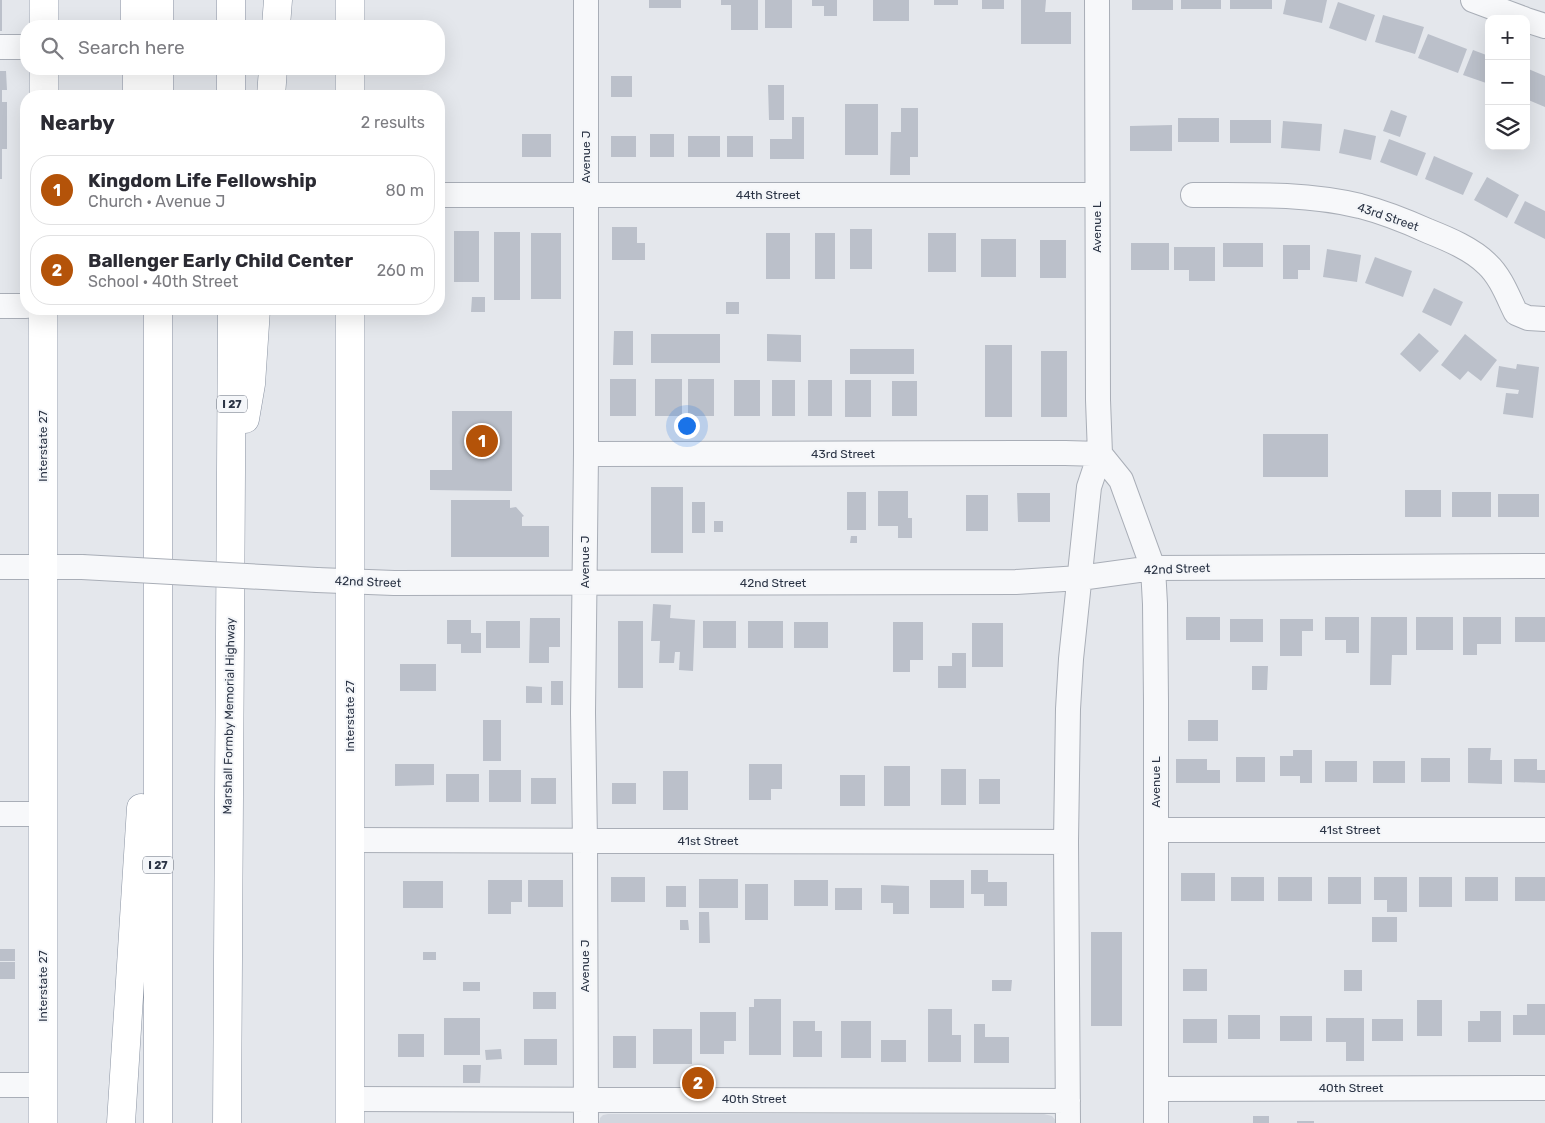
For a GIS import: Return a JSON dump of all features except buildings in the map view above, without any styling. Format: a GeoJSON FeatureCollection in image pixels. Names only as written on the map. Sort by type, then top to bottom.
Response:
{"type":"FeatureCollection","features":[{"type":"Feature","properties":{"kind":"main road"},"geometry":{"type":"LineString","coordinates":[[44,0],[44,20]]}},
{"type":"Feature","properties":{"kind":"main road"},"geometry":{"type":"LineString","coordinates":[[135,0],[135,20]]}},
{"type":"Feature","properties":{"kind":"main road"},"geometry":{"type":"LineString","coordinates":[[159,0],[159,20]]}},
{"type":"Feature","properties":{"kind":"main road"},"geometry":{"type":"LineString","coordinates":[[231,0],[231,20]]}},
{"type":"Feature","properties":{"kind":"main road"},"geometry":{"type":"LineString","coordinates":[[276,20],[278,0]]}},
{"type":"Feature","properties":{"kind":"main road"},"geometry":{"type":"LineString","coordinates":[[350,0],[350,20]]}},
{"type":"Feature","properties":{"kind":"main road"},"geometry":{"type":"LineString","coordinates":[[44,75],[44,90]]}},
{"type":"Feature","properties":{"kind":"main road"},"geometry":{"type":"LineString","coordinates":[[136,75],[137,90]]}},
{"type":"Feature","properties":{"kind":"main road"},"geometry":{"type":"LineString","coordinates":[[159,75],[159,90]]}},
{"type":"Feature","properties":{"kind":"main road"},"geometry":{"type":"LineString","coordinates":[[231,75],[231,90]]}},
{"type":"Feature","properties":{"kind":"main road"},"geometry":{"type":"LineString","coordinates":[[271,90],[273,75]]}},
{"type":"Feature","properties":{"kind":"main road"},"geometry":{"type":"LineString","coordinates":[[350,75],[350,90]]}},
{"type":"Feature","properties":{"kind":"main road","name":"Interstate 27"},"geometry":{"type":"LineString","coordinates":[[43,1123],[44,315]]}},
{"type":"Feature","properties":{"kind":"main road"},"geometry":{"type":"LineString","coordinates":[[145,315],[158,494]]}},
{"type":"Feature","properties":{"kind":"main road","name":"I 27"},"geometry":{"type":"LineString","coordinates":[[158,315],[158,1123]]}},
{"type":"Feature","properties":{"kind":"main road","name":"Marshall Formby Memorial Highway"},"geometry":{"type":"LineString","coordinates":[[227,1123],[232,315]]}},
{"type":"Feature","properties":{"kind":"main road"},"geometry":{"type":"LineString","coordinates":[[232,499],[251,384],[256,315]]}},
{"type":"Feature","properties":{"kind":"main road","name":"Interstate 27"},"geometry":{"type":"LineString","coordinates":[[350,315],[350,1111]]}},
{"type":"Feature","properties":{"kind":"main road"},"geometry":{"type":"LineString","coordinates":[[121,1123],[140,814],[158,607]]}},
{"type":"Feature","properties":{"kind":"main road"},"geometry":{"type":"LineString","coordinates":[[227,948],[238,1123]]}},
{"type":"Feature","properties":{"kind":"street","name":"Avenue J"},"geometry":{"type":"LineString","coordinates":[[586,0],[586,454],[583,713],[586,1123]]}},
{"type":"Feature","properties":{"kind":"street","name":"Avenue L"},"geometry":{"type":"LineString","coordinates":[[1068,1112],[1066,842],[1068,709],[1071,659],[1089,487],[1100,454],[1096,0]]}},
{"type":"Feature","properties":{"kind":"street"},"geometry":{"type":"LineString","coordinates":[[1473,0],[1514,15]]}},
{"type":"Feature","properties":{"kind":"street"},"geometry":{"type":"LineString","coordinates":[[1530,21],[1545,26]]}},
{"type":"Feature","properties":{"kind":"street"},"geometry":{"type":"LineString","coordinates":[[0,47],[20,47]]}},
{"type":"Feature","properties":{"kind":"street","name":"44th Street"},"geometry":{"type":"LineString","coordinates":[[445,195],[1097,195]]}},
{"type":"Feature","properties":{"kind":"street","name":"43rd Street"},"geometry":{"type":"LineString","coordinates":[[1193,195],[1280,195],[1303,197],[1360,206],[1395,216],[1442,236],[1477,255],[1488,264],[1499,278],[1516,313],[1528,318],[1545,319]]}},
{"type":"Feature","properties":{"kind":"street"},"geometry":{"type":"LineString","coordinates":[[0,306],[20,306]]}},
{"type":"Feature","properties":{"kind":"street","name":"43rd Street"},"geometry":{"type":"LineString","coordinates":[[586,454],[1100,454]]}},
{"type":"Feature","properties":{"kind":"street","name":"Avenue L"},"geometry":{"type":"LineString","coordinates":[[1100,454],[1121,480],[1153,568],[1155,614],[1156,1123]]}},
{"type":"Feature","properties":{"kind":"street","name":"42nd Street"},"geometry":{"type":"LineString","coordinates":[[0,567],[82,568],[350,582],[585,583],[1007,582],[1080,578],[1153,568],[1545,566]]}},
{"type":"Feature","properties":{"kind":"street"},"geometry":{"type":"LineString","coordinates":[[0,814],[43,814]]}},
{"type":"Feature","properties":{"kind":"street","name":"41st Street"},"geometry":{"type":"LineString","coordinates":[[1156,830],[1545,830]]}},
{"type":"Feature","properties":{"kind":"street","name":"41st Street"},"geometry":{"type":"LineString","coordinates":[[350,840],[1066,842]]}},
{"type":"Feature","properties":{"kind":"street"},"geometry":{"type":"LineString","coordinates":[[0,1085],[43,1085]]}},
{"type":"Feature","properties":{"kind":"street","name":"40th Street"},"geometry":{"type":"LineString","coordinates":[[1156,1089],[1545,1088]]}},
{"type":"Feature","properties":{"kind":"street","name":"40th Street"},"geometry":{"type":"LineString","coordinates":[[350,1111],[586,1099],[1068,1112]]}},
{"type":"Feature","properties":{"kind":"shaded area"},"geometry":{"type":"Polygon","coordinates":[[[1044,1114],[1052,1116],[1058,1123],[599,1123],[603,1115],[1044,1114]]]}},
{"type":"Feature","properties":{"kind":"place","name":"Kingdom Life Fellowship"},"geometry":{"type":"Point","coordinates":[482,441]}},
{"type":"Feature","properties":{"kind":"place","name":"Ballenger Early Child Center"},"geometry":{"type":"Point","coordinates":[698,1083]}}]}
